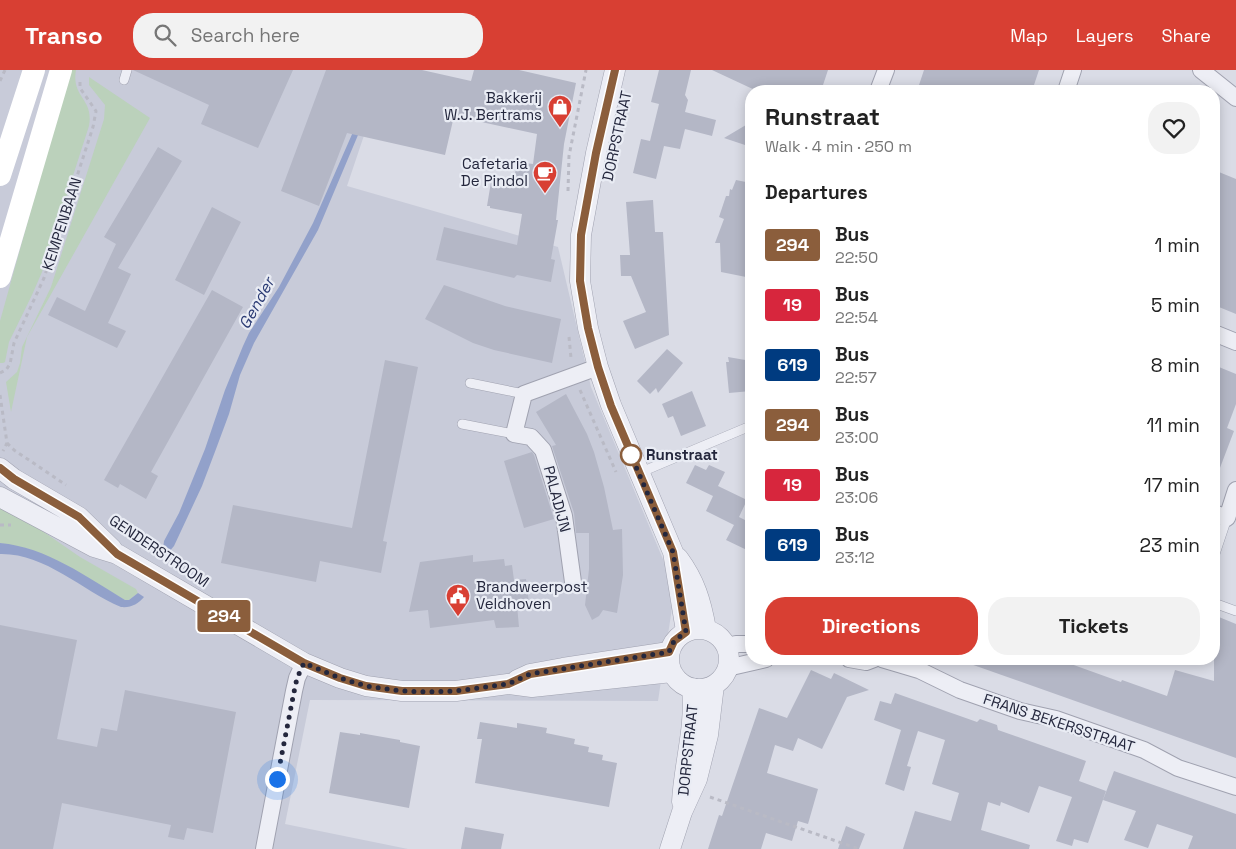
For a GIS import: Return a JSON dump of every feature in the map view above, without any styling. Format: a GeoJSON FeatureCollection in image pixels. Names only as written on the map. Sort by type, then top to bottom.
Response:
{"type":"FeatureCollection","features":[{"type":"Feature","properties":{"kind":"main road"},"geometry":{"type":"LineString","coordinates":[[0,175],[34,70]]}},
{"type":"Feature","properties":{"kind":"main road"},"geometry":{"type":"LineString","coordinates":[[0,277],[70,72]]}},
{"type":"Feature","properties":{"kind":"street","name":"DORPSTRAAT"},"geometry":{"type":"LineString","coordinates":[[615,70],[596,153],[581,235],[580,281],[588,328],[598,367],[611,406],[673,552],[696,630]]}},
{"type":"Feature","properties":{"kind":"street"},"geometry":{"type":"LineString","coordinates":[[880,85],[886,70]]}},
{"type":"Feature","properties":{"kind":"street"},"geometry":{"type":"LineString","coordinates":[[1068,85],[1073,70]]}},
{"type":"Feature","properties":{"kind":"street"},"geometry":{"type":"LineString","coordinates":[[1201,70],[1220,85]]}},
{"type":"Feature","properties":{"kind":"street"},"geometry":{"type":"LineString","coordinates":[[1220,85],[1236,98]]}},
{"type":"Feature","properties":{"kind":"street"},"geometry":{"type":"LineString","coordinates":[[1220,335],[1236,342]]}},
{"type":"Feature","properties":{"kind":"street"},"geometry":{"type":"LineString","coordinates":[[514,434],[524,394],[598,367]]}},
{"type":"Feature","properties":{"kind":"street","name":"PALADIJN"},"geometry":{"type":"LineString","coordinates":[[514,434],[531,437],[543,450],[564,516],[573,582]]}},
{"type":"Feature","properties":{"kind":"street","name":"GENDERSTROOM"},"geometry":{"type":"LineString","coordinates":[[0,468],[14,479],[79,517],[117,554]]}},
{"type":"Feature","properties":{"kind":"street"},"geometry":{"type":"LineString","coordinates":[[1220,516],[1236,490]]}},
{"type":"Feature","properties":{"kind":"street","name":"GENDERSTROOM"},"geometry":{"type":"LineString","coordinates":[[0,497],[94,547],[117,554],[304,663],[340,678],[366,686],[402,691],[456,691],[508,684],[532,687],[672,672]]}},
{"type":"Feature","properties":{"kind":"street"},"geometry":{"type":"LineString","coordinates":[[696,630],[720,638],[726,647],[727,668],[720,680],[714,685],[707,688],[692,688],[680,683],[672,672],[669,652],[674,641],[696,630]]}},
{"type":"Feature","properties":{"kind":"street"},"geometry":{"type":"LineString","coordinates":[[726,647],[745,644]]}},
{"type":"Feature","properties":{"kind":"street","name":"GENDERSTROOM"},"geometry":{"type":"LineString","coordinates":[[508,684],[530,674],[669,652]]}},
{"type":"Feature","properties":{"kind":"street"},"geometry":{"type":"LineString","coordinates":[[264,849],[297,678],[304,663]]}},
{"type":"Feature","properties":{"kind":"street"},"geometry":{"type":"LineString","coordinates":[[727,668],[745,664]]}},
{"type":"Feature","properties":{"kind":"street","name":"FRANS BEKERSSTRAAT"},"geometry":{"type":"LineString","coordinates":[[902,665],[918,670],[960,690],[1020,711],[1056,719],[1144,750],[1178,768],[1236,787]]}},
{"type":"Feature","properties":{"kind":"street","name":"DORPSTRAAT"},"geometry":{"type":"LineString","coordinates":[[670,849],[682,812],[697,779],[708,735],[714,685]]}},
{"type":"Feature","properties":{"kind":"street","name":"DORPSTRAAT"},"geometry":{"type":"LineString","coordinates":[[682,812],[683,776],[693,723],[692,688]]}},
{"type":"Feature","properties":{"kind":"lane"},"geometry":{"type":"LineString","coordinates":[[124,80],[127,70]]}},
{"type":"Feature","properties":{"kind":"lane"},"geometry":{"type":"LineString","coordinates":[[470,383],[524,394]]}},
{"type":"Feature","properties":{"kind":"lane","name":"PALADIJN"},"geometry":{"type":"LineString","coordinates":[[462,424],[514,434]]}},
{"type":"Feature","properties":{"kind":"lane"},"geometry":{"type":"LineString","coordinates":[[639,473],[745,428]]}},
{"type":"Feature","properties":{"kind":"lane"},"geometry":{"type":"LineString","coordinates":[[1220,604],[1236,611]]}},
{"type":"Feature","properties":{"kind":"path"},"geometry":{"type":"LineString","coordinates":[[0,81],[5,70]]}},
{"type":"Feature","properties":{"kind":"path","name":"KEMPENBAAN"},"geometry":{"type":"LineString","coordinates":[[0,373],[6,370],[10,364],[14,343],[44,278],[93,127],[96,111],[70,72]]}},
{"type":"Feature","properties":{"kind":"path"},"geometry":{"type":"LineString","coordinates":[[0,395],[7,443],[14,450],[74,490]]}},
{"type":"Feature","properties":{"kind":"path","name":"GENDERSTROOM"},"geometry":{"type":"LineString","coordinates":[[113,522],[160,556]]}},
{"type":"Feature","properties":{"kind":"path"},"geometry":{"type":"LineString","coordinates":[[702,795],[859,849]]}},
{"type":"Feature","properties":{"kind":"shaded area"},"geometry":{"type":"Polygon","coordinates":[[[0,70],[386,70],[347,186],[558,247],[591,387],[675,588],[658,701],[310,700],[285,824],[408,849],[0,849],[0,70]]]}},
{"type":"Feature","properties":{"kind":"green space"},"geometry":{"type":"Polygon","coordinates":[[[70,70],[76,70],[75,79],[77,87],[86,103],[90,117],[89,126],[42,272],[9,342],[5,362],[0,363],[0,321],[70,70]]]}},
{"type":"Feature","properties":{"kind":"green space"},"geometry":{"type":"Polygon","coordinates":[[[89,77],[150,118],[27,337],[11,412],[6,382],[17,372],[22,347],[51,287],[104,119],[105,105],[89,85],[89,77]]]}},
{"type":"Feature","properties":{"kind":"green space"},"geometry":{"type":"Polygon","coordinates":[[[0,506],[12,510],[80,557],[136,589],[138,593],[129,600],[125,600],[29,549],[0,543],[0,506]]]}},
{"type":"Feature","properties":{"kind":"water"},"geometry":{"type":"Polygon","coordinates":[[[353,132],[358,135],[318,230],[254,343],[240,375],[229,414],[202,486],[174,546],[168,553],[163,550],[164,541],[179,513],[205,449],[225,390],[243,346],[249,333],[279,287],[313,223],[353,132]]]}},
{"type":"Feature","properties":{"kind":"water"},"geometry":{"type":"Polygon","coordinates":[[[0,543],[34,550],[66,564],[125,600],[129,600],[138,593],[144,597],[134,605],[121,607],[48,566],[16,555],[0,554],[0,543]]]}},
{"type":"Feature","properties":{"kind":"building"},"geometry":{"type":"Polygon","coordinates":[[[133,70],[293,70],[258,148],[201,124],[209,105],[133,70]]]}},
{"type":"Feature","properties":{"kind":"building"},"geometry":{"type":"Polygon","coordinates":[[[326,70],[422,70],[471,81],[474,70],[519,70],[576,83],[564,144],[556,220],[558,220],[551,259],[555,260],[551,282],[517,275],[514,278],[436,260],[444,227],[517,245],[522,214],[487,206],[491,182],[513,185],[517,162],[533,164],[537,134],[454,116],[445,155],[347,133],[319,206],[281,191],[326,70]]]}},
{"type":"Feature","properties":{"kind":"building"},"geometry":{"type":"Polygon","coordinates":[[[659,70],[691,70],[685,95],[688,100],[685,112],[716,120],[712,136],[685,129],[680,149],[664,146],[656,179],[633,173],[641,139],[650,141],[659,104],[651,102],[659,70]]]}},
{"type":"Feature","properties":{"kind":"building"},"geometry":{"type":"Polygon","coordinates":[[[712,70],[828,70],[823,85],[745,85],[712,70]]]}},
{"type":"Feature","properties":{"kind":"building"},"geometry":{"type":"Polygon","coordinates":[[[924,70],[1039,70],[1034,85],[919,85],[924,70]]]}},
{"type":"Feature","properties":{"kind":"building"},"geometry":{"type":"Polygon","coordinates":[[[745,126],[745,145],[724,138],[745,126]]]}},
{"type":"Feature","properties":{"kind":"building"},"geometry":{"type":"Polygon","coordinates":[[[158,147],[182,161],[118,268],[131,274],[108,323],[126,331],[117,348],[48,315],[57,297],[85,311],[116,244],[104,237],[158,147]]]}},
{"type":"Feature","properties":{"kind":"building"},"geometry":{"type":"Polygon","coordinates":[[[1220,172],[1236,179],[1236,314],[1220,307],[1220,172]]]}},
{"type":"Feature","properties":{"kind":"building"},"geometry":{"type":"Polygon","coordinates":[[[736,180],[745,182],[745,277],[721,272],[720,243],[715,243],[724,219],[719,217],[726,196],[729,196],[730,189],[732,190],[736,180]]]}},
{"type":"Feature","properties":{"kind":"building"},"geometry":{"type":"Polygon","coordinates":[[[653,200],[655,232],[663,232],[669,335],[635,349],[623,321],[646,312],[631,276],[621,276],[620,255],[630,255],[626,202],[653,200]]]}},
{"type":"Feature","properties":{"kind":"building"},"geometry":{"type":"Polygon","coordinates":[[[212,207],[241,222],[204,295],[175,280],[212,207]]]}},
{"type":"Feature","properties":{"kind":"building"},"geometry":{"type":"Polygon","coordinates":[[[444,285],[505,306],[561,319],[552,363],[494,350],[473,343],[425,319],[444,285]]]}},
{"type":"Feature","properties":{"kind":"building"},"geometry":{"type":"Polygon","coordinates":[[[212,290],[243,307],[151,472],[158,476],[146,499],[120,484],[118,488],[104,480],[212,290]]]}},
{"type":"Feature","properties":{"kind":"building"},"geometry":{"type":"Polygon","coordinates":[[[667,349],[683,363],[658,393],[656,388],[650,394],[637,381],[667,349]]]}},
{"type":"Feature","properties":{"kind":"building"},"geometry":{"type":"Polygon","coordinates":[[[728,357],[745,360],[745,392],[729,393],[726,362],[729,362],[728,357]]]}},
{"type":"Feature","properties":{"kind":"building"},"geometry":{"type":"Polygon","coordinates":[[[385,360],[418,367],[383,541],[387,542],[381,573],[320,561],[316,582],[221,563],[233,505],[352,528],[385,360]]]}},
{"type":"Feature","properties":{"kind":"building"},"geometry":{"type":"Polygon","coordinates":[[[1220,367],[1236,374],[1236,404],[1227,428],[1234,431],[1220,468],[1220,367]]]}},
{"type":"Feature","properties":{"kind":"building"},"geometry":{"type":"Polygon","coordinates":[[[692,391],[706,426],[681,436],[673,416],[668,418],[662,404],[692,391]]]}},
{"type":"Feature","properties":{"kind":"building"},"geometry":{"type":"Polygon","coordinates":[[[566,394],[587,434],[594,452],[613,530],[622,529],[623,575],[617,613],[603,610],[599,616],[592,620],[585,605],[589,569],[589,533],[576,533],[574,513],[552,446],[556,445],[536,412],[566,394]]]}},
{"type":"Feature","properties":{"kind":"building"},"geometry":{"type":"Polygon","coordinates":[[[532,452],[554,519],[524,528],[504,461],[532,452]]]}},
{"type":"Feature","properties":{"kind":"building"},"geometry":{"type":"Polygon","coordinates":[[[695,465],[706,470],[709,465],[725,472],[718,486],[745,499],[745,504],[739,517],[745,520],[745,549],[726,540],[734,525],[706,511],[713,496],[686,483],[695,465]]]}},
{"type":"Feature","properties":{"kind":"building"},"geometry":{"type":"Polygon","coordinates":[[[473,555],[473,562],[504,559],[505,566],[512,565],[514,580],[526,579],[529,603],[517,605],[519,627],[496,628],[494,620],[430,628],[428,610],[409,612],[420,562],[473,555]]]}},
{"type":"Feature","properties":{"kind":"building"},"geometry":{"type":"Polygon","coordinates":[[[1220,617],[1236,624],[1236,758],[973,665],[1074,665],[1167,696],[1175,670],[1214,681],[1214,665],[1220,665],[1220,617]]]}},
{"type":"Feature","properties":{"kind":"building"},"geometry":{"type":"Polygon","coordinates":[[[0,625],[77,640],[57,739],[97,747],[101,728],[117,731],[125,690],[236,712],[213,833],[187,828],[184,840],[168,837],[171,825],[62,803],[53,849],[0,849],[0,625]]]}},
{"type":"Feature","properties":{"kind":"building"},"geometry":{"type":"Polygon","coordinates":[[[811,670],[831,679],[834,673],[869,690],[847,697],[822,749],[798,738],[793,751],[775,745],[767,773],[818,789],[808,824],[798,821],[792,841],[766,833],[761,849],[708,849],[719,815],[722,816],[759,708],[787,718],[811,670]]]}},
{"type":"Feature","properties":{"kind":"building"},"geometry":{"type":"Polygon","coordinates":[[[895,693],[977,722],[980,719],[997,725],[998,730],[1086,761],[1079,781],[1106,791],[1088,843],[1074,839],[1072,846],[1056,841],[1072,797],[1039,786],[1029,813],[1001,802],[1000,806],[988,802],[981,830],[1030,845],[1029,849],[903,849],[915,811],[951,821],[959,793],[932,784],[945,740],[918,731],[907,766],[911,767],[904,791],[885,784],[901,730],[874,720],[880,701],[891,704],[895,693]]]}},
{"type":"Feature","properties":{"kind":"building"},"geometry":{"type":"Polygon","coordinates":[[[480,722],[517,728],[517,723],[547,728],[546,733],[575,739],[574,744],[589,747],[588,752],[603,755],[602,760],[617,763],[609,807],[475,783],[482,739],[477,739],[480,722]]]}},
{"type":"Feature","properties":{"kind":"building"},"geometry":{"type":"Polygon","coordinates":[[[340,732],[360,735],[360,733],[400,740],[400,742],[420,746],[409,808],[329,793],[340,732]]]}},
{"type":"Feature","properties":{"kind":"building"},"geometry":{"type":"Polygon","coordinates":[[[1114,771],[1236,814],[1236,849],[1188,849],[1193,836],[1157,824],[1148,848],[1124,840],[1136,811],[1103,800],[1114,771]]]}},
{"type":"Feature","properties":{"kind":"building"},"geometry":{"type":"Polygon","coordinates":[[[846,826],[865,834],[859,849],[838,849],[846,826]]]}},
{"type":"Feature","properties":{"kind":"building"},"geometry":{"type":"Polygon","coordinates":[[[465,827],[504,834],[501,849],[461,849],[465,827]]]}},
{"type":"Feature","properties":{"kind":"bus line","name":"294"},"geometry":{"type":"LineString","coordinates":[[0,468],[14,479],[79,517],[117,554],[304,663],[340,678],[366,686],[402,691],[456,691],[508,684],[530,674],[669,652],[678,636],[686,632],[673,552],[611,406],[588,328],[580,281],[581,235],[596,153],[615,70]]}},
{"type":"Feature","properties":{"kind":"place","name":"Bakkerij W.J. Bertrams"},"geometry":{"type":"Point","coordinates":[560,128]}},
{"type":"Feature","properties":{"kind":"place","name":"Cafetaria De Pindol"},"geometry":{"type":"Point","coordinates":[545,194]}},
{"type":"Feature","properties":{"kind":"place","name":"Runstraat"},"geometry":{"type":"Point","coordinates":[631,455]}},
{"type":"Feature","properties":{"kind":"place","name":"Brandweerpost Veldhoven"},"geometry":{"type":"Point","coordinates":[458,617]}},
{"type":"Feature","properties":{"kind":"route"},"geometry":{"type":"LineString","coordinates":[[277,779],[297,678],[304,663],[340,678],[366,686],[426,692],[456,691],[508,684],[530,674],[669,652],[678,636],[686,632],[673,552],[630,453],[631,455]]}},
{"type":"Feature","properties":{"kind":"water label","name":"Gender"},"geometry":{"type":"Point","coordinates":[256,303]}}]}
